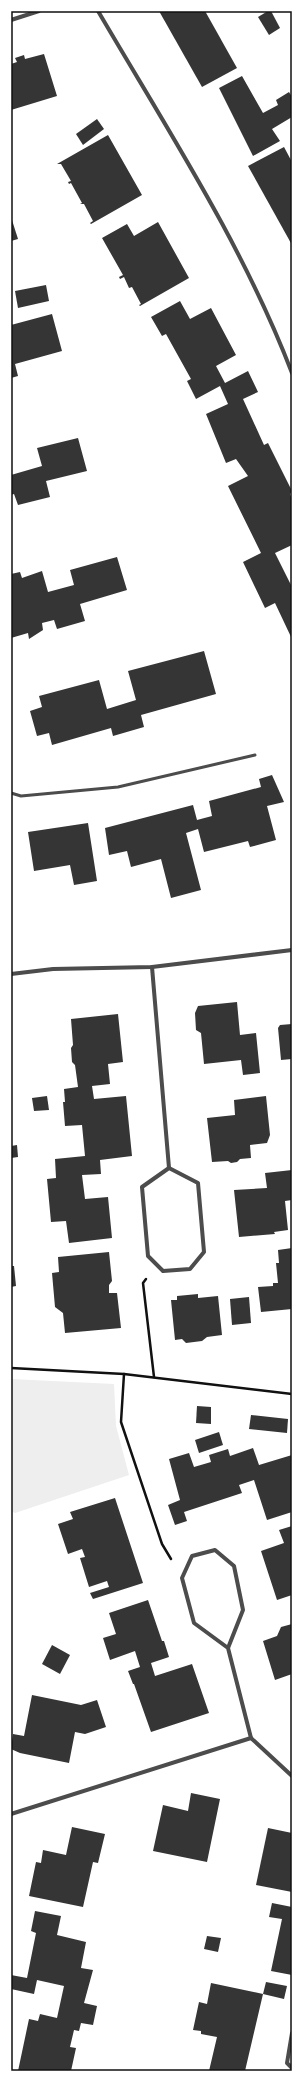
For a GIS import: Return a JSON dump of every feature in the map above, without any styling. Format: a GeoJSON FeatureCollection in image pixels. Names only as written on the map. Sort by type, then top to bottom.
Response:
{"type":"FeatureCollection","features":[{"type":"Feature","properties":{"kind":"street"},"geometry":{"type":"LineString","coordinates":[[11,20],[39,11]]}},
{"type":"Feature","properties":{"kind":"street"},"geometry":{"type":"LineString","coordinates":[[98,11],[237,250],[279,339],[292,373]]}},
{"type":"Feature","properties":{"kind":"street"},"geometry":{"type":"LineString","coordinates":[[11,974],[53,969],[152,967],[292,950]]}},
{"type":"Feature","properties":{"kind":"street"},"geometry":{"type":"LineString","coordinates":[[152,967],[169,1168]]}},
{"type":"Feature","properties":{"kind":"street"},"geometry":{"type":"LineString","coordinates":[[169,1168],[198,1183],[204,1252],[190,1269],[163,1271],[148,1256],[142,1187],[169,1168]]}},
{"type":"Feature","properties":{"kind":"street"},"geometry":{"type":"LineString","coordinates":[[228,1648],[194,1623],[182,1578],[192,1556],[216,1550],[234,1566],[243,1610],[228,1648],[251,1738],[292,1776]]}},
{"type":"Feature","properties":{"kind":"street"},"geometry":{"type":"LineString","coordinates":[[11,1814],[251,1738]]}},
{"type":"Feature","properties":{"kind":"street"},"geometry":{"type":"LineString","coordinates":[[292,2033],[287,2063],[292,2068]]}},
{"type":"Feature","properties":{"kind":"lane"},"geometry":{"type":"LineString","coordinates":[[11,793],[21,796],[118,787],[255,755]]}},
{"type":"Feature","properties":{"kind":"path"},"geometry":{"type":"LineString","coordinates":[[154,1377],[143,1284],[156,1263]]}},
{"type":"Feature","properties":{"kind":"path"},"geometry":{"type":"LineString","coordinates":[[11,1368],[124,1374],[292,1394]]}},
{"type":"Feature","properties":{"kind":"path"},"geometry":{"type":"LineString","coordinates":[[124,1374],[121,1422],[162,1544],[182,1578]]}},
{"type":"Feature","properties":{"kind":"shaded area"},"geometry":{"type":"Polygon","coordinates":[[[11,1379],[114,1384],[116,1426],[129,1475],[15,1513],[11,1511],[11,1379]]]}},
{"type":"Feature","properties":{"kind":"building"},"geometry":{"type":"Polygon","coordinates":[[[159,11],[205,11],[237,68],[202,87],[159,11]]]}},
{"type":"Feature","properties":{"kind":"building"},"geometry":{"type":"Polygon","coordinates":[[[268,11],[271,11],[280,28],[269,35],[258,17],[268,11]]]}},
{"type":"Feature","properties":{"kind":"building"},"geometry":{"type":"Polygon","coordinates":[[[44,54],[57,96],[11,110],[11,64],[17,62],[15,58],[24,55],[25,59],[44,54]]]}},
{"type":"Feature","properties":{"kind":"building"},"geometry":{"type":"Polygon","coordinates":[[[242,76],[263,113],[278,105],[276,100],[289,92],[292,97],[292,117],[272,129],[280,141],[253,156],[219,88],[242,76]]]}},
{"type":"Feature","properties":{"kind":"building"},"geometry":{"type":"Polygon","coordinates":[[[97,119],[104,129],[83,145],[76,134],[97,119]]]}},
{"type":"Feature","properties":{"kind":"building"},"geometry":{"type":"Polygon","coordinates":[[[108,135],[142,195],[91,224],[90,223],[93,221],[84,204],[80,204],[82,203],[71,183],[69,184],[68,182],[71,181],[61,164],[57,164],[108,135]]]}},
{"type":"Feature","properties":{"kind":"building"},"geometry":{"type":"Polygon","coordinates":[[[284,147],[292,162],[292,245],[248,166],[284,147]]]}},
{"type":"Feature","properties":{"kind":"building"},"geometry":{"type":"Polygon","coordinates":[[[11,217],[18,239],[11,241],[11,217]]]}},
{"type":"Feature","properties":{"kind":"building"},"geometry":{"type":"Polygon","coordinates":[[[158,222],[189,278],[140,306],[139,305],[141,304],[132,287],[129,288],[124,277],[120,279],[119,277],[123,275],[102,238],[127,224],[134,236],[158,222]]]}},
{"type":"Feature","properties":{"kind":"building"},"geometry":{"type":"Polygon","coordinates":[[[46,285],[49,301],[18,308],[15,291],[46,285]]]}},
{"type":"Feature","properties":{"kind":"building"},"geometry":{"type":"Polygon","coordinates":[[[180,301],[190,319],[211,308],[236,355],[216,366],[225,383],[248,371],[258,392],[243,399],[264,445],[268,443],[292,491],[290,494],[292,500],[292,545],[275,553],[292,587],[292,639],[275,603],[265,608],[243,562],[261,553],[228,486],[248,476],[236,459],[226,463],[206,414],[228,404],[220,386],[196,399],[187,381],[191,379],[166,334],[162,336],[151,317],[180,301]]]}},
{"type":"Feature","properties":{"kind":"building"},"geometry":{"type":"Polygon","coordinates":[[[52,314],[62,351],[15,364],[18,376],[11,378],[11,325],[52,314]]]}},
{"type":"Feature","properties":{"kind":"building"},"geometry":{"type":"Polygon","coordinates":[[[78,438],[87,471],[46,481],[50,497],[18,505],[14,494],[11,495],[11,475],[42,466],[37,448],[78,438]]]}},
{"type":"Feature","properties":{"kind":"building"},"geometry":{"type":"Polygon","coordinates":[[[117,557],[127,590],[80,604],[85,621],[57,629],[54,620],[42,623],[43,630],[29,639],[28,633],[11,638],[11,574],[20,572],[22,578],[42,571],[48,592],[74,585],[70,570],[117,557]]]}},
{"type":"Feature","properties":{"kind":"building"},"geometry":{"type":"Polygon","coordinates":[[[204,651],[216,694],[141,715],[144,727],[113,736],[111,728],[52,745],[49,733],[37,736],[30,711],[42,707],[39,696],[99,680],[107,709],[136,700],[128,671],[204,651]]]}},
{"type":"Feature","properties":{"kind":"building"},"geometry":{"type":"Polygon","coordinates":[[[272,775],[284,802],[267,806],[276,840],[250,847],[248,841],[204,852],[198,829],[186,833],[201,890],[171,898],[161,859],[131,867],[127,851],[109,855],[105,828],[193,805],[197,820],[212,816],[209,801],[261,787],[259,779],[272,775]]]}},
{"type":"Feature","properties":{"kind":"building"},"geometry":{"type":"Polygon","coordinates":[[[88,823],[97,881],[74,885],[70,865],[34,871],[28,832],[88,823]]]}},
{"type":"Feature","properties":{"kind":"building"},"geometry":{"type":"Polygon","coordinates":[[[237,1002],[240,1035],[256,1033],[260,1073],[243,1075],[241,1060],[204,1064],[201,1033],[196,1030],[195,1013],[198,1006],[237,1002]]]}},
{"type":"Feature","properties":{"kind":"building"},"geometry":{"type":"Polygon","coordinates":[[[118,1014],[123,1062],[108,1064],[110,1084],[92,1086],[94,1099],[126,1096],[132,1156],[100,1160],[101,1174],[82,1175],[85,1199],[108,1197],[112,1238],[69,1243],[66,1221],[51,1222],[47,1179],[56,1178],[55,1159],[85,1156],[82,1125],[65,1126],[63,1102],[65,1102],[64,1089],[78,1087],[75,1065],[72,1062],[71,1048],[73,1045],[71,1019],[118,1014]]]}},
{"type":"Feature","properties":{"kind":"building"},"geometry":{"type":"Polygon","coordinates":[[[292,1024],[292,1059],[281,1060],[278,1028],[280,1025],[292,1024]]]}},
{"type":"Feature","properties":{"kind":"building"},"geometry":{"type":"Polygon","coordinates":[[[47,1096],[49,1110],[34,1111],[32,1098],[47,1096]]]}},
{"type":"Feature","properties":{"kind":"building"},"geometry":{"type":"Polygon","coordinates":[[[266,1096],[270,1135],[267,1143],[250,1145],[251,1158],[240,1159],[237,1162],[231,1163],[228,1161],[212,1162],[207,1118],[235,1115],[234,1100],[266,1096]]]}},
{"type":"Feature","properties":{"kind":"building"},"geometry":{"type":"Polygon","coordinates":[[[17,1145],[18,1157],[11,1158],[11,1146],[17,1145]]]}},
{"type":"Feature","properties":{"kind":"building"},"geometry":{"type":"Polygon","coordinates":[[[292,1170],[292,1200],[285,1201],[288,1230],[274,1232],[275,1234],[239,1237],[234,1190],[267,1188],[265,1173],[292,1170]]]}},
{"type":"Feature","properties":{"kind":"building"},"geometry":{"type":"Polygon","coordinates":[[[292,1248],[292,1309],[261,1312],[258,1287],[273,1286],[273,1283],[278,1283],[276,1263],[279,1263],[278,1250],[292,1248]]]}},
{"type":"Feature","properties":{"kind":"building"},"geometry":{"type":"Polygon","coordinates":[[[109,1252],[112,1281],[109,1285],[109,1293],[117,1293],[121,1328],[65,1333],[63,1313],[55,1307],[52,1273],[59,1272],[58,1257],[109,1252]]]}},
{"type":"Feature","properties":{"kind":"building"},"geometry":{"type":"Polygon","coordinates":[[[11,1266],[14,1266],[16,1286],[11,1287],[11,1266]]]}},
{"type":"Feature","properties":{"kind":"building"},"geometry":{"type":"Polygon","coordinates":[[[198,1294],[198,1298],[218,1296],[222,1335],[207,1337],[202,1341],[186,1343],[182,1339],[175,1340],[171,1300],[177,1300],[177,1296],[198,1294]]]}},
{"type":"Feature","properties":{"kind":"building"},"geometry":{"type":"Polygon","coordinates":[[[249,1297],[251,1323],[232,1325],[230,1299],[249,1297]]]}},
{"type":"Feature","properties":{"kind":"building"},"geometry":{"type":"Polygon","coordinates":[[[197,1406],[211,1407],[211,1424],[196,1423],[197,1406]]]}},
{"type":"Feature","properties":{"kind":"building"},"geometry":{"type":"Polygon","coordinates":[[[251,1415],[288,1419],[287,1433],[249,1429],[251,1415]]]}},
{"type":"Feature","properties":{"kind":"building"},"geometry":{"type":"Polygon","coordinates":[[[219,1432],[223,1445],[199,1453],[195,1440],[219,1432]]]}},
{"type":"Feature","properties":{"kind":"building"},"geometry":{"type":"Polygon","coordinates":[[[253,1448],[259,1465],[292,1455],[292,1512],[267,1520],[254,1480],[239,1485],[242,1493],[184,1512],[187,1521],[175,1525],[168,1505],[180,1500],[169,1459],[189,1453],[194,1467],[211,1462],[209,1455],[228,1449],[230,1456],[253,1448]]]}},
{"type":"Feature","properties":{"kind":"building"},"geometry":{"type":"Polygon","coordinates":[[[115,1498],[143,1583],[93,1599],[90,1593],[109,1587],[107,1581],[89,1587],[80,1558],[85,1557],[82,1549],[68,1554],[58,1524],[73,1519],[70,1512],[115,1498]]]}},
{"type":"Feature","properties":{"kind":"building"},"geometry":{"type":"Polygon","coordinates":[[[292,1526],[292,1595],[277,1600],[261,1551],[284,1543],[279,1530],[292,1526]]]}},
{"type":"Feature","properties":{"kind":"building"},"geometry":{"type":"Polygon","coordinates":[[[148,1600],[169,1657],[151,1663],[155,1676],[192,1664],[209,1713],[151,1732],[128,1671],[140,1667],[135,1651],[110,1660],[103,1638],[116,1634],[109,1613],[148,1600]]]}},
{"type":"Feature","properties":{"kind":"building"},"geometry":{"type":"Polygon","coordinates":[[[292,1624],[292,1674],[275,1680],[263,1641],[277,1636],[281,1627],[292,1624]]]}},
{"type":"Feature","properties":{"kind":"building"},"geometry":{"type":"Polygon","coordinates":[[[52,1645],[70,1655],[60,1674],[42,1664],[52,1645]]]}},
{"type":"Feature","properties":{"kind":"building"},"geometry":{"type":"Polygon","coordinates":[[[32,1695],[81,1705],[97,1700],[106,1727],[85,1734],[75,1732],[69,1763],[20,1753],[11,1749],[13,1734],[24,1736],[32,1695]]]}},
{"type":"Feature","properties":{"kind":"building"},"geometry":{"type":"Polygon","coordinates":[[[191,1793],[220,1799],[207,1862],[153,1851],[163,1805],[188,1811],[191,1793]]]}},
{"type":"Feature","properties":{"kind":"building"},"geometry":{"type":"Polygon","coordinates":[[[72,1827],[105,1834],[98,1863],[93,1862],[83,1907],[29,1896],[36,1862],[41,1863],[43,1850],[66,1855],[72,1827]]]}},
{"type":"Feature","properties":{"kind":"building"},"geometry":{"type":"Polygon","coordinates":[[[268,1828],[292,1833],[292,1892],[256,1885],[268,1828]]]}},
{"type":"Feature","properties":{"kind":"building"},"geometry":{"type":"Polygon","coordinates":[[[272,1903],[292,1907],[292,1975],[271,1971],[282,1919],[269,1917],[272,1903]]]}},
{"type":"Feature","properties":{"kind":"building"},"geometry":{"type":"Polygon","coordinates":[[[35,1911],[61,1916],[57,1935],[86,1942],[81,1968],[93,1970],[84,2003],[97,2006],[93,2025],[81,2023],[79,2031],[74,2030],[70,2047],[76,2048],[71,2071],[18,2071],[29,2019],[38,2021],[40,2014],[57,2018],[64,1986],[37,1980],[34,1994],[11,1989],[11,1975],[27,1978],[36,1933],[31,1931],[35,1911]]]}},
{"type":"Feature","properties":{"kind":"building"},"geometry":{"type":"Polygon","coordinates":[[[207,1936],[221,1938],[218,1952],[204,1949],[207,1936]]]}},
{"type":"Feature","properties":{"kind":"building"},"geometry":{"type":"Polygon","coordinates":[[[266,1982],[287,1986],[284,1999],[263,1994],[266,1982]]]}},
{"type":"Feature","properties":{"kind":"building"},"geometry":{"type":"Polygon","coordinates":[[[211,1983],[263,1994],[245,2071],[209,2071],[217,2037],[201,2034],[201,2031],[193,2030],[199,2002],[207,2004],[211,1983]]]}}]}
